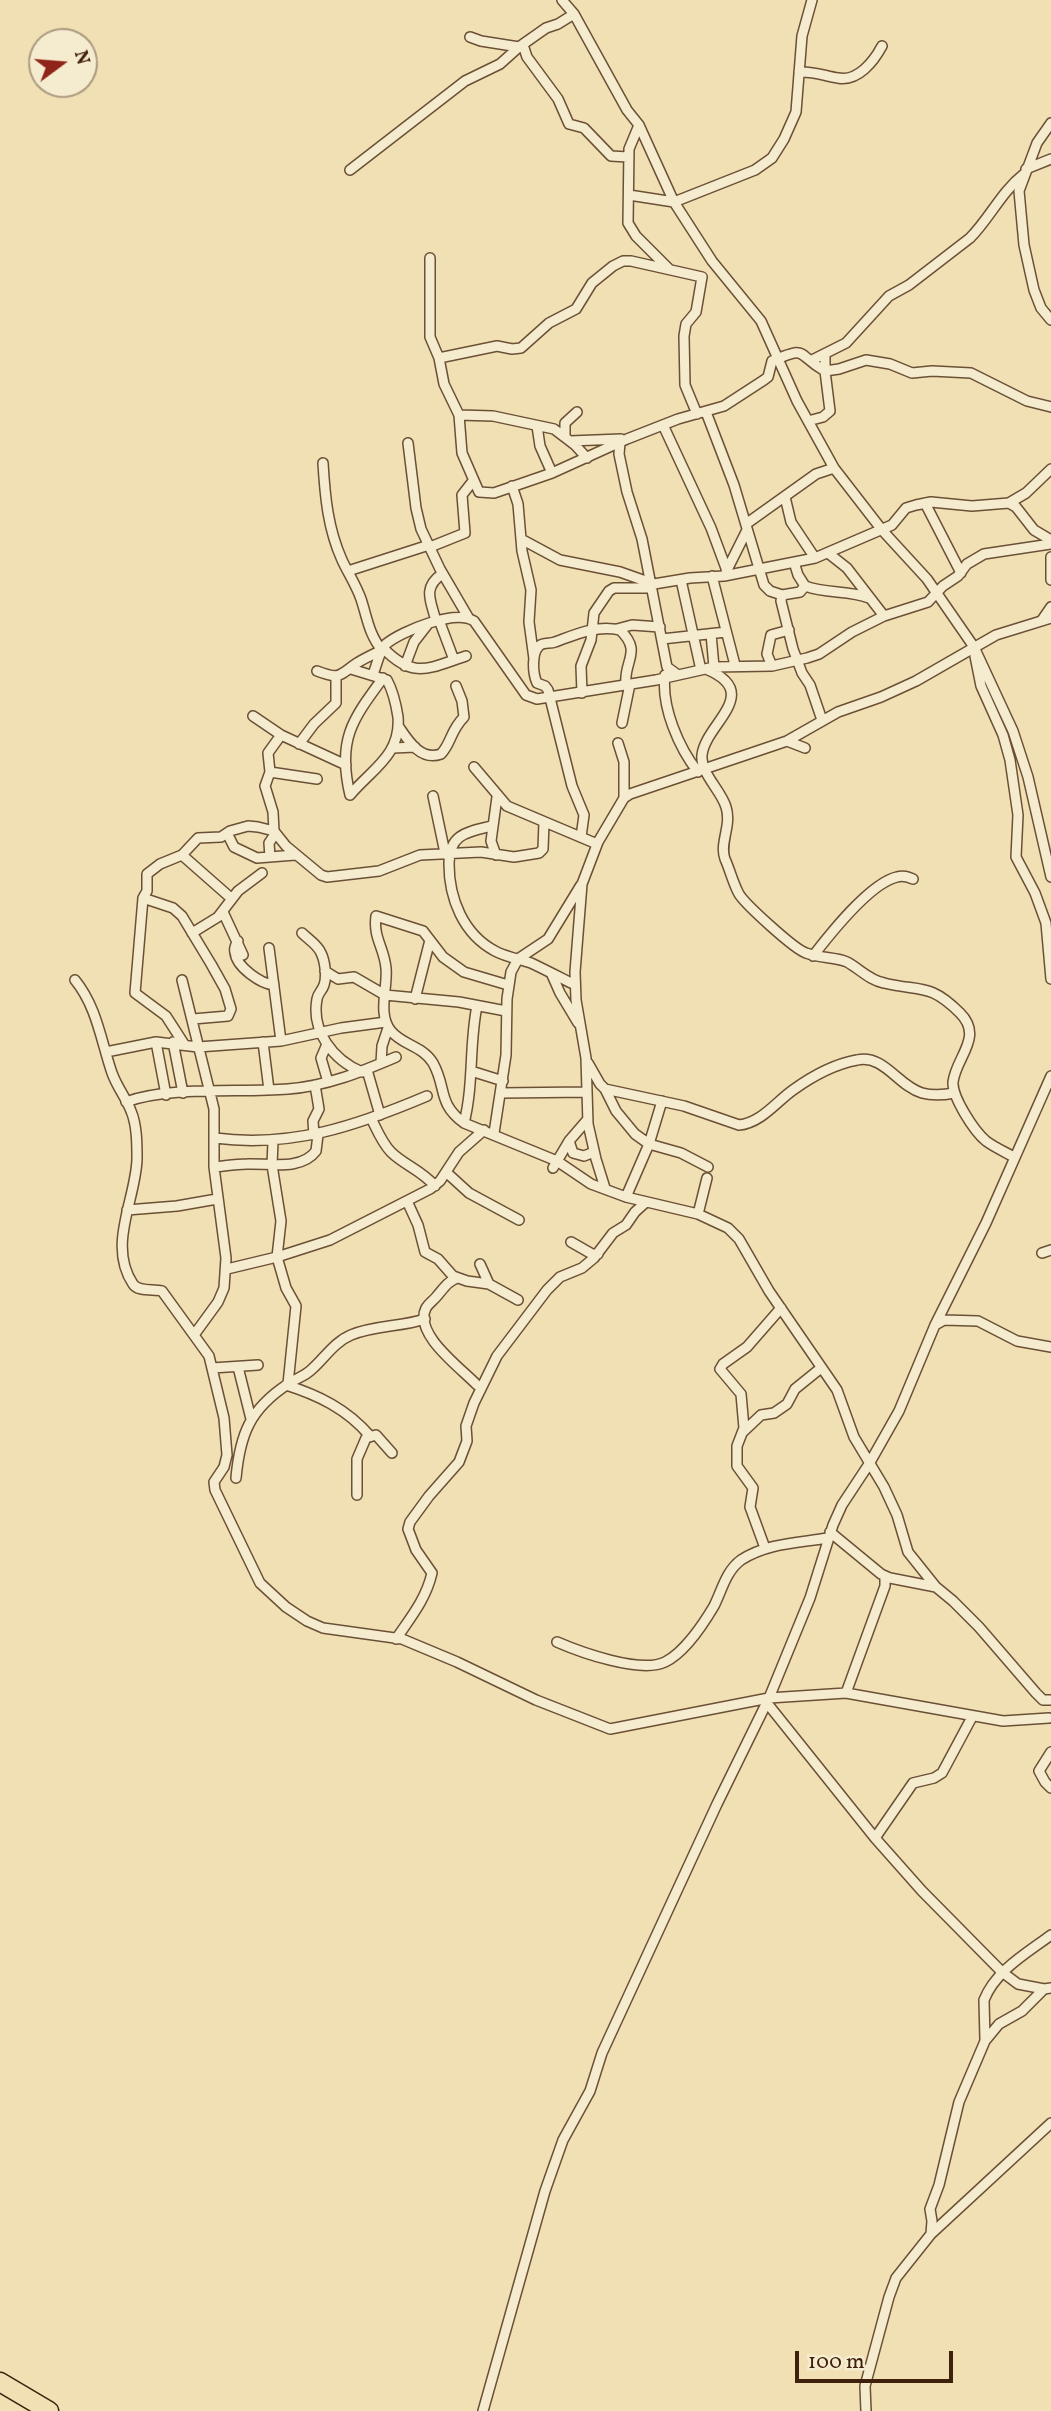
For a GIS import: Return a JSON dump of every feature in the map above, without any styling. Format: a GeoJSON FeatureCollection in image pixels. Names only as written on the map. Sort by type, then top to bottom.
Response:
{"type":"FeatureCollection","features":[{"type":"Feature","properties":{"kind":"highway"},"geometry":{"type":"LineString","coordinates":[[0,2382],[48,2411]]}},
{"type":"Feature","properties":{"kind":"street"},"geometry":{"type":"LineString","coordinates":[[562,0],[574,14],[614,88],[639,125],[674,202],[712,261],[761,321],[808,422],[834,468],[882,530],[927,579],[974,647],[1013,732],[1028,777],[1051,877]]}},
{"type":"Feature","properties":{"kind":"street"},"geometry":{"type":"LineString","coordinates":[[629,195],[674,202],[755,170],[772,158],[785,139],[796,112],[802,36],[812,0]]}},
{"type":"Feature","properties":{"kind":"street"},"geometry":{"type":"LineString","coordinates":[[350,170],[465,81],[500,64],[546,28],[574,14]]}},
{"type":"Feature","properties":{"kind":"street"},"geometry":{"type":"LineString","coordinates":[[470,37],[521,46]]}},
{"type":"Feature","properties":{"kind":"street"},"geometry":{"type":"LineString","coordinates":[[521,46],[558,99],[569,124],[584,128],[611,156],[628,158]]}},
{"type":"Feature","properties":{"kind":"street"},"geometry":{"type":"LineString","coordinates":[[799,72],[808,71],[847,78],[873,62],[882,46]]}},
{"type":"Feature","properties":{"kind":"street"},"geometry":{"type":"LineString","coordinates":[[1051,123],[1042,133],[1019,191],[1024,245],[1038,299],[1044,314],[1051,320]]}},
{"type":"Feature","properties":{"kind":"street"},"geometry":{"type":"LineString","coordinates":[[639,125],[629,149],[627,217],[631,229],[669,270]]}},
{"type":"Feature","properties":{"kind":"street"},"geometry":{"type":"LineString","coordinates":[[812,360],[825,355],[855,335],[889,296],[909,285],[970,238],[1005,190],[1025,172],[1051,159]]}},
{"type":"Feature","properties":{"kind":"street"},"geometry":{"type":"LineString","coordinates":[[430,258],[430,337],[439,358],[444,384],[459,415],[462,453],[476,490],[483,493],[494,493],[552,474],[663,425],[724,406],[768,377],[772,361],[799,351],[825,371],[866,360],[884,362],[912,373],[971,373],[1027,401],[1051,407]]}},
{"type":"Feature","properties":{"kind":"street"},"geometry":{"type":"LineString","coordinates":[[439,358],[497,346],[521,348],[549,323],[576,309],[592,283],[618,263],[631,261],[702,277],[696,312],[687,324],[684,336],[685,385],[732,477],[766,589],[782,595],[800,592],[805,586]]}},
{"type":"Feature","properties":{"kind":"street"},"geometry":{"type":"LineString","coordinates":[[808,422],[829,413],[825,355]]}},
{"type":"Feature","properties":{"kind":"street"},"geometry":{"type":"LineString","coordinates":[[542,427],[565,423],[577,412]]}},
{"type":"Feature","properties":{"kind":"street"},"geometry":{"type":"LineString","coordinates":[[459,415],[493,416],[554,429],[587,458]]}},
{"type":"Feature","properties":{"kind":"street"},"geometry":{"type":"LineString","coordinates":[[565,423],[568,439]]}},
{"type":"Feature","properties":{"kind":"street"},"geometry":{"type":"LineString","coordinates":[[663,425],[711,528],[726,574]]}},
{"type":"Feature","properties":{"kind":"street"},"geometry":{"type":"LineString","coordinates":[[542,427],[540,446],[552,474]]}},
{"type":"Feature","properties":{"kind":"street"},"geometry":{"type":"LineString","coordinates":[[568,439],[624,441]]}},
{"type":"Feature","properties":{"kind":"street"},"geometry":{"type":"LineString","coordinates":[[624,441],[620,454],[626,492],[638,523],[667,667],[666,701],[691,764],[702,771],[724,800],[728,828],[723,855],[740,895],[793,947],[813,956],[847,962],[867,976],[884,983],[925,989],[942,998],[961,1014],[966,1021],[970,1040],[953,1081],[954,1093],[986,1140],[1014,1157]]}},
{"type":"Feature","properties":{"kind":"street"},"geometry":{"type":"LineString","coordinates":[[408,443],[418,519],[442,573],[468,617],[482,630],[526,695],[537,699],[628,685],[707,668],[735,665],[772,666],[798,661],[819,654],[852,632],[884,616],[928,602],[961,573],[967,564],[992,551],[1013,551],[1051,542]]}},
{"type":"Feature","properties":{"kind":"street"},"geometry":{"type":"LineString","coordinates":[[323,463],[332,533],[360,598],[372,637],[383,649],[412,669],[426,668],[466,656]]}},
{"type":"Feature","properties":{"kind":"street"},"geometry":{"type":"LineString","coordinates":[[726,574],[746,527],[817,474],[834,468]]}},
{"type":"Feature","properties":{"kind":"street"},"geometry":{"type":"LineString","coordinates":[[582,693],[581,666],[588,650],[594,613],[609,592],[619,587],[726,574],[815,558],[892,526],[906,508],[943,502],[972,506],[1009,503],[1026,493],[1051,469]]}},
{"type":"Feature","properties":{"kind":"street"},"geometry":{"type":"LineString","coordinates":[[348,571],[465,533],[462,495],[473,481]]}},
{"type":"Feature","properties":{"kind":"street"},"geometry":{"type":"LineString","coordinates":[[512,486],[518,504],[521,539],[531,590],[529,622],[536,681],[547,687],[551,698],[572,786],[584,815],[581,837]]}},
{"type":"Feature","properties":{"kind":"street"},"geometry":{"type":"LineString","coordinates":[[785,497],[791,522],[815,558]]}},
{"type":"Feature","properties":{"kind":"street"},"geometry":{"type":"LineString","coordinates":[[925,503],[961,573]]}},
{"type":"Feature","properties":{"kind":"street"},"geometry":{"type":"LineString","coordinates":[[1009,503],[1016,507],[1034,530],[1051,542]]}},
{"type":"Feature","properties":{"kind":"street"},"geometry":{"type":"LineString","coordinates":[[521,539],[560,560],[601,567],[651,585]]}},
{"type":"Feature","properties":{"kind":"street"},"geometry":{"type":"LineString","coordinates":[[735,555],[753,548]]}},
{"type":"Feature","properties":{"kind":"street"},"geometry":{"type":"LineString","coordinates":[[828,553],[844,564],[884,616]]}},
{"type":"Feature","properties":{"kind":"street"},"geometry":{"type":"LineString","coordinates":[[1051,557],[1051,580]]}},
{"type":"Feature","properties":{"kind":"street"},"geometry":{"type":"LineString","coordinates":[[794,562],[805,586],[869,598]]}},
{"type":"Feature","properties":{"kind":"street"},"geometry":{"type":"LineString","coordinates":[[442,573],[434,579],[429,591],[435,622],[454,660]]}},
{"type":"Feature","properties":{"kind":"street"},"geometry":{"type":"LineString","coordinates":[[712,576],[735,665]]}},
{"type":"Feature","properties":{"kind":"street"},"geometry":{"type":"LineString","coordinates":[[681,580],[692,636],[707,668],[722,675],[727,681],[731,699],[704,749],[702,771]]}},
{"type":"Feature","properties":{"kind":"street"},"geometry":{"type":"LineString","coordinates":[[782,595],[783,612],[798,661],[822,720]]}},
{"type":"Feature","properties":{"kind":"street"},"geometry":{"type":"LineString","coordinates":[[494,1133],[507,1045],[508,985],[518,959],[548,940],[582,884],[597,844],[624,798],[630,793],[787,741],[850,706],[902,688],[996,635],[1047,619],[1051,607]]}},
{"type":"Feature","properties":{"kind":"street"},"geometry":{"type":"LineString","coordinates":[[317,671],[336,677],[408,632],[459,616],[468,617]]}},
{"type":"Feature","properties":{"kind":"street"},"geometry":{"type":"LineString","coordinates":[[405,666],[414,642],[435,622]]}},
{"type":"Feature","properties":{"kind":"street"},"geometry":{"type":"LineString","coordinates":[[534,660],[538,647],[542,644],[553,643],[592,629],[617,629],[632,625],[660,627]]}},
{"type":"Feature","properties":{"kind":"street"},"geometry":{"type":"LineString","coordinates":[[617,629],[631,646],[631,661],[625,673],[628,685],[622,723]]}},
{"type":"Feature","properties":{"kind":"street"},"geometry":{"type":"LineString","coordinates":[[772,666],[768,654],[771,635],[789,630]]}},
{"type":"Feature","properties":{"kind":"street"},"geometry":{"type":"LineString","coordinates":[[662,639],[726,632]]}},
{"type":"Feature","properties":{"kind":"street"},"geometry":{"type":"LineString","coordinates":[[707,668],[710,634]]}},
{"type":"Feature","properties":{"kind":"street"},"geometry":{"type":"LineString","coordinates":[[974,647],[981,686],[1003,735],[1010,760],[1018,815],[1016,857],[1035,893],[1046,923],[1051,979]]}},
{"type":"Feature","properties":{"kind":"street"},"geometry":{"type":"LineString","coordinates":[[351,669],[378,676],[387,680],[392,691],[398,725],[393,748],[350,795],[346,765],[348,732],[378,676],[383,649]]}},
{"type":"Feature","properties":{"kind":"street"},"geometry":{"type":"LineString","coordinates":[[667,667],[678,675]]}},
{"type":"Feature","properties":{"kind":"street"},"geometry":{"type":"LineString","coordinates":[[299,744],[314,724],[336,703],[336,677]]}},
{"type":"Feature","properties":{"kind":"street"},"geometry":{"type":"LineString","coordinates":[[398,725],[415,747],[429,756],[441,754],[454,726],[464,717],[456,686]]}},
{"type":"Feature","properties":{"kind":"street"},"geometry":{"type":"LineString","coordinates":[[253,716],[281,735],[346,765]]}},
{"type":"Feature","properties":{"kind":"street"},"geometry":{"type":"LineString","coordinates":[[270,857],[269,843],[275,833],[273,812],[265,791],[270,772],[268,753],[281,735]]}},
{"type":"Feature","properties":{"kind":"street"},"geometry":{"type":"LineString","coordinates":[[787,741],[805,748]]}},
{"type":"Feature","properties":{"kind":"street"},"geometry":{"type":"LineString","coordinates":[[618,743],[624,762],[624,798]]}},
{"type":"Feature","properties":{"kind":"street"},"geometry":{"type":"LineString","coordinates":[[393,748],[415,747]]}},
{"type":"Feature","properties":{"kind":"street"},"geometry":{"type":"LineString","coordinates":[[474,767],[507,806],[597,844]]}},
{"type":"Feature","properties":{"kind":"street"},"geometry":{"type":"LineString","coordinates":[[270,772],[317,779]]}},
{"type":"Feature","properties":{"kind":"street"},"geometry":{"type":"LineString","coordinates":[[433,796],[447,852],[452,899],[463,919],[488,947],[535,965],[575,985]]}},
{"type":"Feature","properties":{"kind":"street"},"geometry":{"type":"LineString","coordinates":[[496,855],[491,841],[497,797]]}},
{"type":"Feature","properties":{"kind":"street"},"geometry":{"type":"LineString","coordinates":[[184,1044],[166,1016],[135,993],[147,874],[160,864],[182,855],[198,838],[218,837],[248,826],[264,828],[275,833],[295,855],[327,877],[379,871],[420,855],[481,852],[520,856],[541,852],[544,822]]}},
{"type":"Feature","properties":{"kind":"street"},"geometry":{"type":"LineString","coordinates":[[447,852],[462,835],[492,827]]}},
{"type":"Feature","properties":{"kind":"street"},"geometry":{"type":"LineString","coordinates":[[227,833],[230,843],[242,852],[261,859],[295,855]]}},
{"type":"Feature","properties":{"kind":"street"},"geometry":{"type":"LineString","coordinates":[[182,855],[232,899]]}},
{"type":"Feature","properties":{"kind":"street"},"geometry":{"type":"LineString","coordinates":[[192,933],[223,912],[238,891],[262,873]]}},
{"type":"Feature","properties":{"kind":"street"},"geometry":{"type":"LineString","coordinates":[[813,956],[855,905],[891,879],[914,878]]}},
{"type":"Feature","properties":{"kind":"street"},"geometry":{"type":"LineString","coordinates":[[582,884],[575,985],[586,1058],[590,1154],[597,1163],[605,1188]]}},
{"type":"Feature","properties":{"kind":"street"},"geometry":{"type":"LineString","coordinates":[[143,898],[173,908],[182,916],[225,989],[232,1009],[228,1016],[193,1019]]}},
{"type":"Feature","properties":{"kind":"street"},"geometry":{"type":"LineString","coordinates":[[223,912],[243,955]]}},
{"type":"Feature","properties":{"kind":"street"},"geometry":{"type":"LineString","coordinates":[[381,1063],[387,1025],[386,969],[375,935],[376,916],[420,930],[443,957],[464,972],[508,985]]}},
{"type":"Feature","properties":{"kind":"street"},"geometry":{"type":"LineString","coordinates":[[302,933],[319,948],[325,971],[324,985],[317,996],[316,1005],[320,1033],[345,1063],[360,1072],[384,1144],[393,1154],[424,1174],[435,1186]]}},
{"type":"Feature","properties":{"kind":"street"},"geometry":{"type":"LineString","coordinates":[[415,999],[430,940]]}},
{"type":"Feature","properties":{"kind":"street"},"geometry":{"type":"LineString","coordinates":[[238,941],[236,957],[248,972],[263,983],[274,985]]}},
{"type":"Feature","properties":{"kind":"street"},"geometry":{"type":"LineString","coordinates":[[269,948],[281,1041]]}},
{"type":"Feature","properties":{"kind":"street"},"geometry":{"type":"LineString","coordinates":[[325,971],[338,979],[354,977],[385,995],[506,1011]]}},
{"type":"Feature","properties":{"kind":"street"},"geometry":{"type":"LineString","coordinates":[[552,975],[581,1028]]}},
{"type":"Feature","properties":{"kind":"street"},"geometry":{"type":"LineString","coordinates":[[75,980],[89,998],[117,1086],[127,1102],[135,1125],[136,1182],[123,1232],[124,1256],[133,1284],[139,1290],[162,1291],[205,1349],[224,1418],[227,1455],[224,1467],[214,1482],[215,1490],[260,1583],[278,1600],[307,1621],[323,1628],[396,1639],[457,1662],[536,1700],[610,1729],[768,1700],[846,1693],[895,1700],[972,1717],[1014,1721],[1050,1719],[1047,1700],[979,1627],[936,1587],[908,1552],[892,1503],[854,1437],[842,1399],[739,1239],[717,1221],[625,1197],[591,1184],[494,1133],[464,1123],[447,1107],[429,1057],[394,1035],[387,1025]]}},
{"type":"Feature","properties":{"kind":"street"},"geometry":{"type":"LineString","coordinates":[[182,980],[214,1109],[214,1167],[227,1269],[224,1289],[218,1302],[194,1335]]}},
{"type":"Feature","properties":{"kind":"street"},"geometry":{"type":"LineString","coordinates":[[464,1123],[470,1091],[473,1023],[477,1006]]}},
{"type":"Feature","properties":{"kind":"street"},"geometry":{"type":"LineString","coordinates":[[106,1052],[156,1042],[198,1047],[281,1041],[387,1025]]}},
{"type":"Feature","properties":{"kind":"street"},"geometry":{"type":"LineString","coordinates":[[156,1042],[166,1095]]}},
{"type":"Feature","properties":{"kind":"street"},"geometry":{"type":"LineString","coordinates":[[173,1042],[183,1093]]}},
{"type":"Feature","properties":{"kind":"street"},"geometry":{"type":"LineString","coordinates":[[263,1042],[269,1090]]}},
{"type":"Feature","properties":{"kind":"street"},"geometry":{"type":"LineString","coordinates":[[327,1044],[321,1058],[328,1082]]}},
{"type":"Feature","properties":{"kind":"street"},"geometry":{"type":"LineString","coordinates":[[127,1102],[183,1093],[269,1090],[315,1085],[360,1072],[396,1057]]}},
{"type":"Feature","properties":{"kind":"street"},"geometry":{"type":"LineString","coordinates":[[586,1058],[625,1124],[649,1144],[681,1153],[708,1167]]}},
{"type":"Feature","properties":{"kind":"street"},"geometry":{"type":"LineString","coordinates":[[606,1089],[709,1113],[739,1125],[747,1124],[813,1078],[845,1063],[866,1058],[886,1067],[898,1079],[920,1093],[940,1096],[954,1093]]}},
{"type":"Feature","properties":{"kind":"street"},"geometry":{"type":"LineString","coordinates":[[471,1071],[503,1081]]}},
{"type":"Feature","properties":{"kind":"street"},"geometry":{"type":"LineString","coordinates":[[483,2411],[557,2154],[586,2102],[602,2053],[768,1700],[810,1598],[829,1535],[842,1505],[869,1464],[898,1411],[934,1325],[986,1223],[1051,1076]]}},
{"type":"Feature","properties":{"kind":"street"},"geometry":{"type":"LineString","coordinates":[[587,1094],[596,1077]]}},
{"type":"Feature","properties":{"kind":"street"},"geometry":{"type":"LineString","coordinates":[[214,1167],[272,1165],[303,1161],[311,1157],[316,1152],[313,1121],[319,1109],[315,1085]]}},
{"type":"Feature","properties":{"kind":"street"},"geometry":{"type":"LineString","coordinates":[[501,1093],[587,1094]]}},
{"type":"Feature","properties":{"kind":"street"},"geometry":{"type":"LineString","coordinates":[[215,1138],[273,1142],[316,1135],[375,1117],[427,1096]]}},
{"type":"Feature","properties":{"kind":"street"},"geometry":{"type":"LineString","coordinates":[[625,1197],[649,1144],[662,1101]]}},
{"type":"Feature","properties":{"kind":"street"},"geometry":{"type":"LineString","coordinates":[[555,1164],[569,1141],[588,1119]]}},
{"type":"Feature","properties":{"kind":"street"},"geometry":{"type":"LineString","coordinates":[[227,1269],[277,1257],[343,1234],[435,1186],[459,1153],[484,1130]]}},
{"type":"Feature","properties":{"kind":"street"},"geometry":{"type":"LineString","coordinates":[[569,1141],[573,1153],[590,1154]]}},
{"type":"Feature","properties":{"kind":"street"},"geometry":{"type":"LineString","coordinates":[[273,1142],[272,1165],[281,1221],[277,1257],[286,1289],[296,1306],[287,1384]]}},
{"type":"Feature","properties":{"kind":"street"},"geometry":{"type":"LineString","coordinates":[[446,1172],[469,1193],[519,1220]]}},
{"type":"Feature","properties":{"kind":"street"},"geometry":{"type":"LineString","coordinates":[[698,1214],[707,1178]]}},
{"type":"Feature","properties":{"kind":"street"},"geometry":{"type":"LineString","coordinates":[[127,1210],[217,1199]]}},
{"type":"Feature","properties":{"kind":"street"},"geometry":{"type":"LineString","coordinates":[[407,1201],[418,1225],[425,1252],[438,1259],[449,1273],[457,1278],[489,1284],[517,1300]]}},
{"type":"Feature","properties":{"kind":"street"},"geometry":{"type":"LineString","coordinates":[[396,1639],[419,1607],[432,1573],[408,1536],[410,1522],[459,1462],[467,1441],[466,1426],[474,1403],[497,1356],[559,1277],[582,1268],[613,1233],[626,1225],[646,1202]]}},
{"type":"Feature","properties":{"kind":"street"},"geometry":{"type":"LineString","coordinates":[[572,1242],[595,1256]]}},
{"type":"Feature","properties":{"kind":"street"},"geometry":{"type":"LineString","coordinates":[[480,1264],[489,1284]]}},
{"type":"Feature","properties":{"kind":"street"},"geometry":{"type":"LineString","coordinates":[[457,1278],[448,1282],[428,1305],[425,1310],[426,1329],[432,1341],[477,1385]]}},
{"type":"Feature","properties":{"kind":"street"},"geometry":{"type":"LineString","coordinates":[[743,1432],[741,1394],[720,1369],[747,1347],[781,1308]]}},
{"type":"Feature","properties":{"kind":"street"},"geometry":{"type":"LineString","coordinates":[[236,1478],[242,1440],[251,1419],[270,1397],[287,1384],[309,1373],[326,1354],[350,1335],[385,1325],[412,1324],[425,1320]]}},
{"type":"Feature","properties":{"kind":"street"},"geometry":{"type":"LineString","coordinates":[[934,1325],[944,1320],[975,1321],[1017,1341],[1051,1347]]}},
{"type":"Feature","properties":{"kind":"street"},"geometry":{"type":"LineString","coordinates":[[212,1368],[258,1365]]}},
{"type":"Feature","properties":{"kind":"street"},"geometry":{"type":"LineString","coordinates":[[238,1367],[251,1419]]}},
{"type":"Feature","properties":{"kind":"street"},"geometry":{"type":"LineString","coordinates":[[765,1548],[750,1507],[753,1488],[737,1466],[737,1446],[743,1432],[761,1415],[774,1413],[787,1404],[796,1389],[821,1368]]}},
{"type":"Feature","properties":{"kind":"street"},"geometry":{"type":"LineString","coordinates":[[287,1384],[322,1397],[352,1418],[370,1436]]}},
{"type":"Feature","properties":{"kind":"street"},"geometry":{"type":"LineString","coordinates":[[245,1394],[256,1401],[270,1397]]}},
{"type":"Feature","properties":{"kind":"street"},"geometry":{"type":"LineString","coordinates":[[357,1495],[357,1459],[370,1436],[380,1437],[392,1453]]}},
{"type":"Feature","properties":{"kind":"street"},"geometry":{"type":"LineString","coordinates":[[557,1642],[605,1659],[632,1664],[666,1662],[699,1630],[725,1579],[739,1562],[765,1548],[829,1535],[885,1576],[936,1587]]}},
{"type":"Feature","properties":{"kind":"street"},"geometry":{"type":"LineString","coordinates":[[846,1693],[885,1586],[885,1576]]}},
{"type":"Feature","properties":{"kind":"street"},"geometry":{"type":"LineString","coordinates":[[768,1700],[875,1838],[922,1891],[1002,1972],[1018,1984],[1047,1989]]}},
{"type":"Feature","properties":{"kind":"street"},"geometry":{"type":"LineString","coordinates":[[875,1838],[913,1783],[934,1778],[942,1773],[972,1717]]}},
{"type":"Feature","properties":{"kind":"street"},"geometry":{"type":"LineString","coordinates":[[1051,1752],[1039,1771],[1051,1788]]}},
{"type":"Feature","properties":{"kind":"street"},"geometry":{"type":"LineString","coordinates":[[985,2040],[984,2000],[1002,1972],[1051,1935]]}},
{"type":"Feature","properties":{"kind":"street"},"geometry":{"type":"LineString","coordinates":[[931,2234],[930,2209],[939,2185],[959,2102],[985,2040],[999,2024],[1022,2011],[1047,1989]]}},
{"type":"Feature","properties":{"kind":"street"},"geometry":{"type":"LineString","coordinates":[[866,2411],[865,2386],[892,2286],[931,2234],[1051,2123]]}}]}
